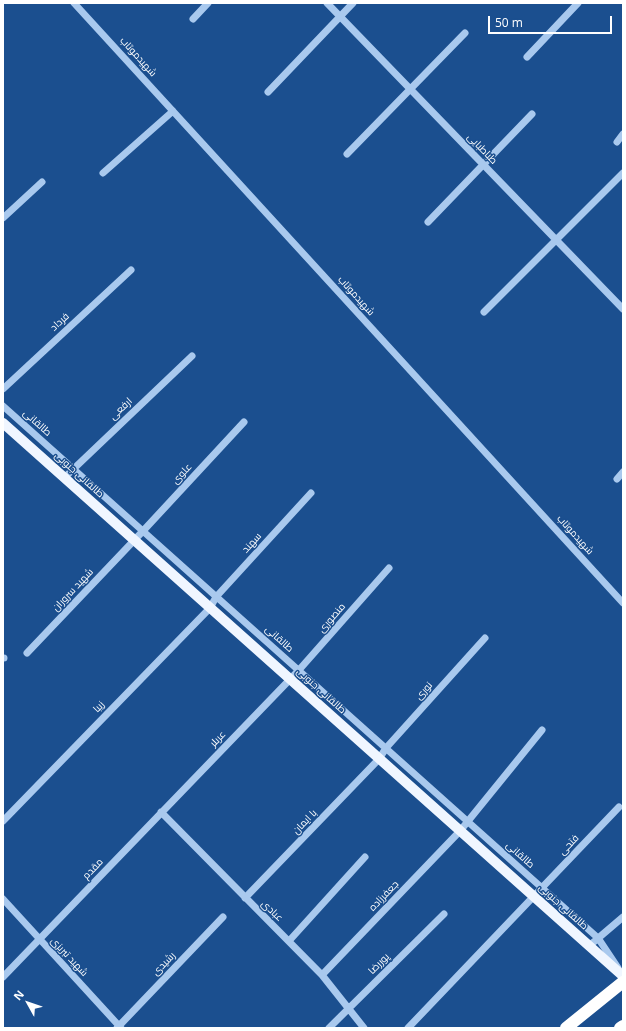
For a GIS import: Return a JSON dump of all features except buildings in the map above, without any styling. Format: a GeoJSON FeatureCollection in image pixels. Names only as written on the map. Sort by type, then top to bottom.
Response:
{"type":"FeatureCollection","features":[{"type":"Feature","properties":{"kind":"highway"},"geometry":{"type":"LineString","coordinates":[[566,1028],[623,982]]}},
{"type":"Feature","properties":{"kind":"main road","name":"طالقانی جنوبی"},"geometry":{"type":"LineString","coordinates":[[3,423],[623,975]]}},
{"type":"Feature","properties":{"kind":"street","name":"شهیدموتاب"},"geometry":{"type":"LineString","coordinates":[[74,3],[623,603]]}},
{"type":"Feature","properties":{"kind":"street"},"geometry":{"type":"LineString","coordinates":[[193,19],[208,3]]}},
{"type":"Feature","properties":{"kind":"street","name":"طباطبایی"},"geometry":{"type":"LineString","coordinates":[[327,3],[623,309]]}},
{"type":"Feature","properties":{"kind":"street"},"geometry":{"type":"LineString","coordinates":[[268,92],[353,3]]}},
{"type":"Feature","properties":{"kind":"street"},"geometry":{"type":"LineString","coordinates":[[527,57],[578,3]]}},
{"type":"Feature","properties":{"kind":"street"},"geometry":{"type":"LineString","coordinates":[[348,154],[465,33]]}},
{"type":"Feature","properties":{"kind":"street"},"geometry":{"type":"LineString","coordinates":[[103,173],[173,111]]}},
{"type":"Feature","properties":{"kind":"street"},"geometry":{"type":"LineString","coordinates":[[428,222],[532,114]]}},
{"type":"Feature","properties":{"kind":"street"},"geometry":{"type":"LineString","coordinates":[[616,142],[623,134]]}},
{"type":"Feature","properties":{"kind":"street"},"geometry":{"type":"LineString","coordinates":[[484,312],[623,174]]}},
{"type":"Feature","properties":{"kind":"street"},"geometry":{"type":"LineString","coordinates":[[3,218],[42,182]]}},
{"type":"Feature","properties":{"kind":"street","name":"فرداد"},"geometry":{"type":"LineString","coordinates":[[3,389],[131,270]]}},
{"type":"Feature","properties":{"kind":"street","name":"ارفعی"},"geometry":{"type":"LineString","coordinates":[[64,478],[192,356]]}},
{"type":"Feature","properties":{"kind":"street","name":"طالقانی"},"geometry":{"type":"LineString","coordinates":[[3,406],[598,938],[623,975]]}},
{"type":"Feature","properties":{"kind":"street","name":"علوی"},"geometry":{"type":"LineString","coordinates":[[134,540],[244,422]]}},
{"type":"Feature","properties":{"kind":"street"},"geometry":{"type":"LineString","coordinates":[[617,479],[623,472]]}},
{"type":"Feature","properties":{"kind":"street","name":"سهند"},"geometry":{"type":"LineString","coordinates":[[210,608],[216,597],[311,493]]}},
{"type":"Feature","properties":{"kind":"street","name":"شهید سروران"},"geometry":{"type":"LineString","coordinates":[[27,653],[134,540]]}},
{"type":"Feature","properties":{"kind":"street","name":"منصوری"},"geometry":{"type":"LineString","coordinates":[[290,679],[389,568]]}},
{"type":"Feature","properties":{"kind":"street","name":"زیبا"},"geometry":{"type":"LineString","coordinates":[[3,820],[210,608]]}},
{"type":"Feature","properties":{"kind":"street","name":"نوری"},"geometry":{"type":"LineString","coordinates":[[379,759],[386,748],[485,638]]}},
{"type":"Feature","properties":{"kind":"street","name":"عربلر"},"geometry":{"type":"LineString","coordinates":[[160,812],[290,679]]}},
{"type":"Feature","properties":{"kind":"street","name":"جعفرزاده"},"geometry":{"type":"LineString","coordinates":[[322,974],[460,831],[542,730]]}},
{"type":"Feature","properties":{"kind":"street","name":"با ایمان"},"geometry":{"type":"LineString","coordinates":[[245,898],[379,759]]}},
{"type":"Feature","properties":{"kind":"street","name":"فتحی"},"geometry":{"type":"LineString","coordinates":[[408,1028],[619,807]]}},
{"type":"Feature","properties":{"kind":"street","name":"عبادی"},"geometry":{"type":"LineString","coordinates":[[160,812],[322,974],[364,1028]]}},
{"type":"Feature","properties":{"kind":"street","name":"مقدم"},"geometry":{"type":"LineString","coordinates":[[3,977],[160,812]]}},
{"type":"Feature","properties":{"kind":"street"},"geometry":{"type":"LineString","coordinates":[[289,941],[365,857]]}},
{"type":"Feature","properties":{"kind":"street","name":"شهید تبریزی"},"geometry":{"type":"LineString","coordinates":[[3,899],[119,1027]]}},
{"type":"Feature","properties":{"kind":"street","name":"پوررضا"},"geometry":{"type":"LineString","coordinates":[[329,1028],[444,914]]}},
{"type":"Feature","properties":{"kind":"street","name":"رشیدی"},"geometry":{"type":"LineString","coordinates":[[119,1027],[223,916]]}},
{"type":"Feature","properties":{"kind":"street"},"geometry":{"type":"LineString","coordinates":[[589,946],[623,917]]}}]}
